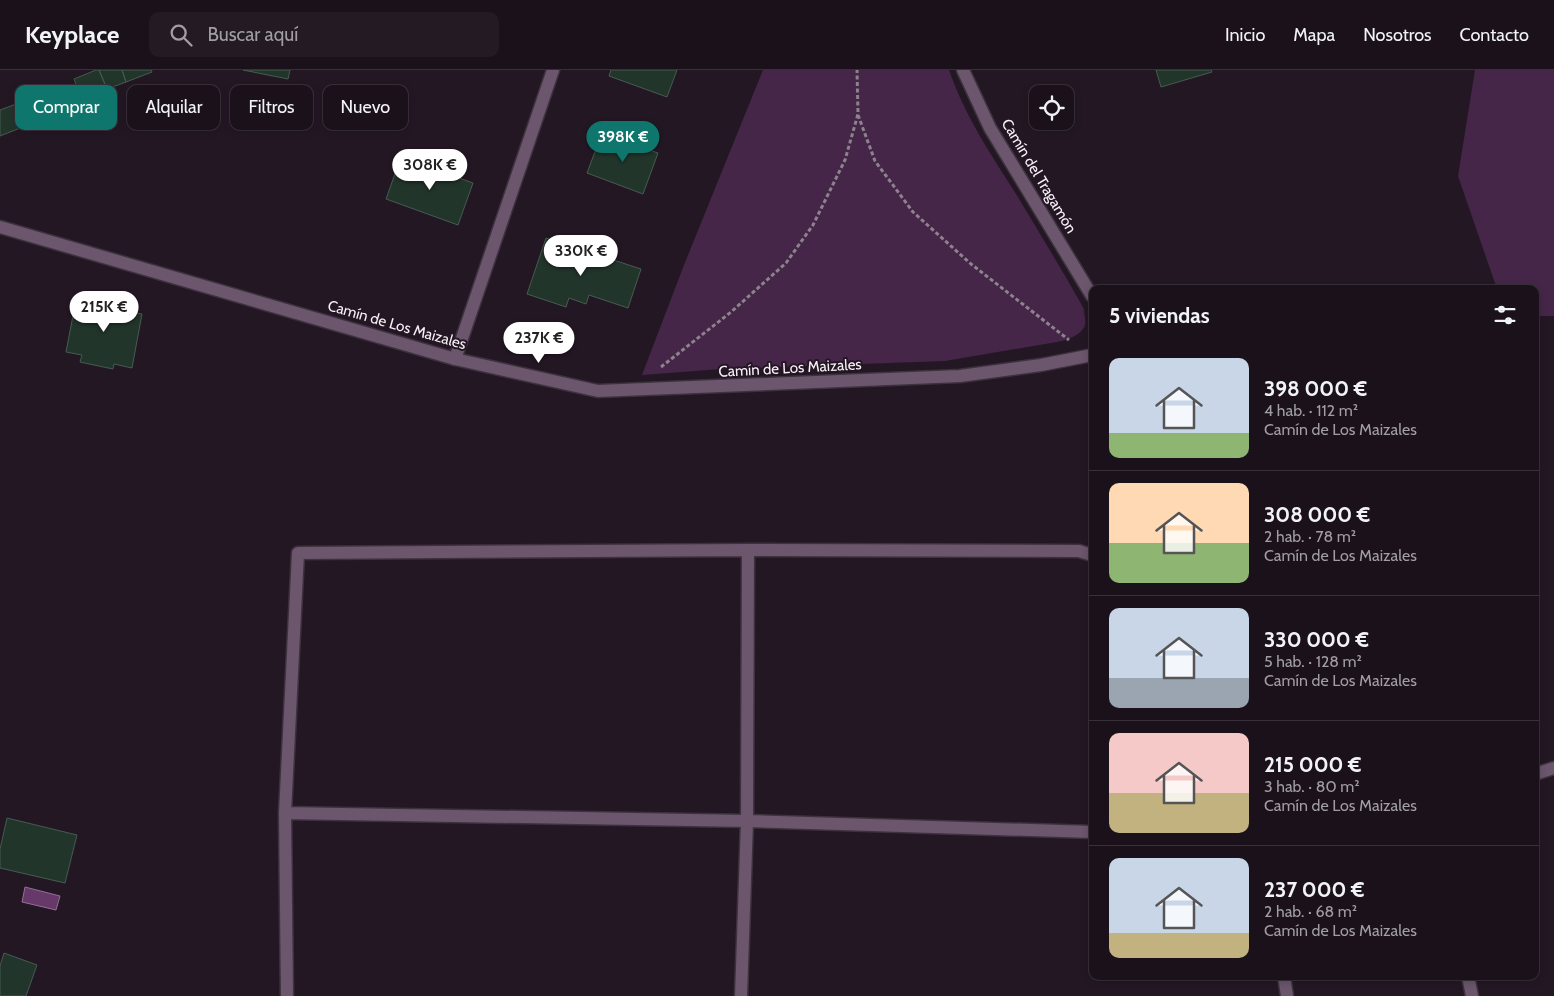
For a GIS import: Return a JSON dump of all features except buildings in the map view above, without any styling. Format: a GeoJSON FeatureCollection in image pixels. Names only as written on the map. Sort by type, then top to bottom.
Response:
{"type":"FeatureCollection","features":[{"type":"Feature","properties":{"kind":"street"},"geometry":{"type":"LineString","coordinates":[[454,359],[553,70]]}},
{"type":"Feature","properties":{"kind":"street","name":"Camín del Tragamón"},"geometry":{"type":"LineString","coordinates":[[963,70],[990,128],[1089,291]]}},
{"type":"Feature","properties":{"kind":"street","name":"Camín de Los Maizales"},"geometry":{"type":"LineString","coordinates":[[0,227],[454,359],[598,392],[960,376],[1041,365],[1089,355]]}},
{"type":"Feature","properties":{"kind":"street"},"geometry":{"type":"LineString","coordinates":[[287,996],[285,814],[298,553],[748,550],[1079,551],[1089,554]]}},
{"type":"Feature","properties":{"kind":"street"},"geometry":{"type":"LineString","coordinates":[[741,996],[747,821],[748,550]]}},
{"type":"Feature","properties":{"kind":"street"},"geometry":{"type":"LineString","coordinates":[[1539,773],[1554,768]]}},
{"type":"Feature","properties":{"kind":"street"},"geometry":{"type":"LineString","coordinates":[[285,814],[747,821],[1089,832]]}},
{"type":"Feature","properties":{"kind":"street"},"geometry":{"type":"LineString","coordinates":[[1285,980],[1287,996]]}},
{"type":"Feature","properties":{"kind":"street"},"geometry":{"type":"LineString","coordinates":[[1469,980],[1472,996]]}},
{"type":"Feature","properties":{"kind":"path"},"geometry":{"type":"LineString","coordinates":[[650,390],[661,367],[731,312],[786,263],[813,225],[845,160],[858,114],[857,70]]}},
{"type":"Feature","properties":{"kind":"path"},"geometry":{"type":"LineString","coordinates":[[858,114],[875,161],[913,212],[970,264],[1089,353]]}},
{"type":"Feature","properties":{"kind":"shaded area"},"geometry":{"type":"Polygon","coordinates":[[[763,70],[949,70],[955,87],[979,134],[1084,309],[1085,325],[1083,329],[1073,337],[1057,342],[945,361],[721,369],[642,375],[684,265],[763,70]]]}},
{"type":"Feature","properties":{"kind":"shaded area"},"geometry":{"type":"Polygon","coordinates":[[[1475,70],[1554,70],[1554,316],[1539,316],[1539,285],[1496,285],[1458,176],[1475,70]]]}},
{"type":"Feature","properties":{"kind":"shaded area"},"geometry":{"type":"Polygon","coordinates":[[[25,887],[60,896],[56,910],[22,902],[25,887]]]}}]}
